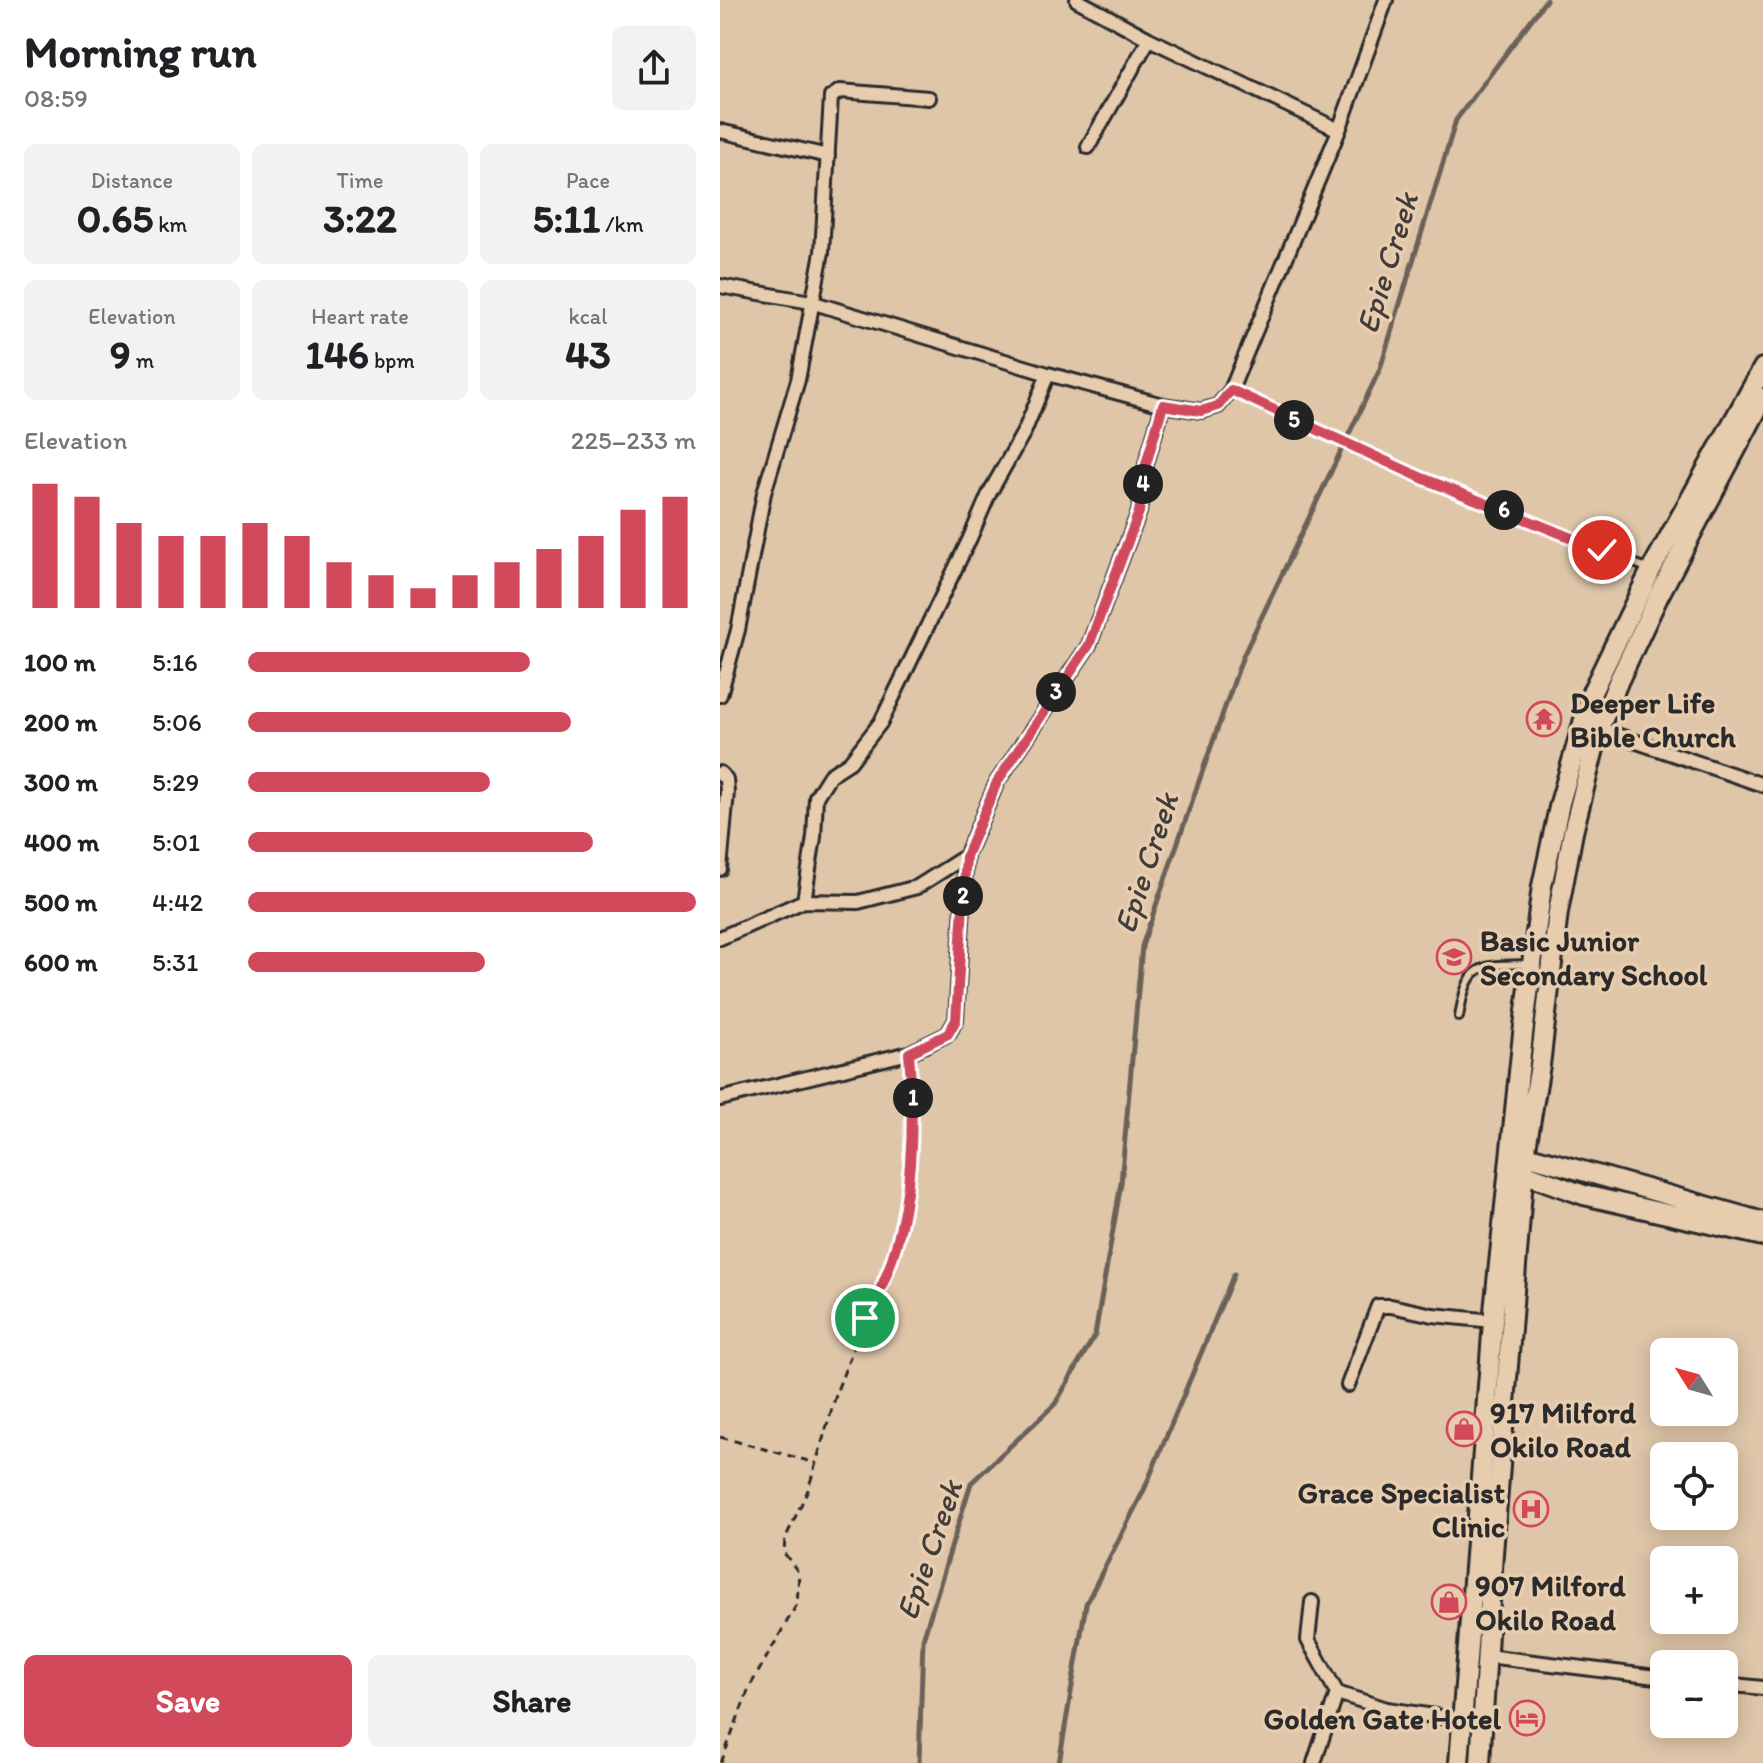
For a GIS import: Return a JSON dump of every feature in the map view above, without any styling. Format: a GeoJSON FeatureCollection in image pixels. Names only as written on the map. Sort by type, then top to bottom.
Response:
{"type":"FeatureCollection","features":[{"type":"Feature","properties":{"kind":"main road"},"geometry":{"type":"LineString","coordinates":[[1480,1763],[1530,964],[1560,803],[1592,692],[1651,570],[1763,368]]}},
{"type":"Feature","properties":{"kind":"main road"},"geometry":{"type":"LineString","coordinates":[[1459,1763],[1493,1321],[1517,1162],[1540,1065],[1546,992],[1573,832],[1599,729],[1659,595],[1756,428],[1763,398]]}},
{"type":"Feature","properties":{"kind":"main road"},"geometry":{"type":"LineString","coordinates":[[1517,1162],[1763,1222]]}},
{"type":"Feature","properties":{"kind":"main road"},"geometry":{"type":"LineString","coordinates":[[1517,1162],[1584,1195],[1763,1236]]}},
{"type":"Feature","properties":{"kind":"street"},"geometry":{"type":"LineString","coordinates":[[1077,0],[1149,39],[1339,130]]}},
{"type":"Feature","properties":{"kind":"street"},"geometry":{"type":"LineString","coordinates":[[720,286],[811,302],[1048,374],[1163,405],[1201,411],[1218,406],[1231,390],[1339,130],[1386,0]]}},
{"type":"Feature","properties":{"kind":"street"},"geometry":{"type":"LineString","coordinates":[[1088,147],[1149,39]]}},
{"type":"Feature","properties":{"kind":"street"},"geometry":{"type":"LineString","coordinates":[[720,695],[738,630],[764,493],[798,380],[822,252],[831,97],[840,91],[929,98]]}},
{"type":"Feature","properties":{"kind":"street"},"geometry":{"type":"LineString","coordinates":[[720,131],[828,156]]}},
{"type":"Feature","properties":{"kind":"street"},"geometry":{"type":"LineString","coordinates":[[804,901],[814,837],[816,797],[830,775],[850,762],[881,722],[989,494],[1025,430],[1048,374]]}},
{"type":"Feature","properties":{"kind":"street"},"geometry":{"type":"LineString","coordinates":[[720,1099],[909,1053],[948,1034],[956,1020],[966,856],[997,782],[1089,645],[1139,512],[1146,464],[1163,405]]}},
{"type":"Feature","properties":{"kind":"street"},"geometry":{"type":"LineString","coordinates":[[1599,729],[1763,785]]}},
{"type":"Feature","properties":{"kind":"street"},"geometry":{"type":"LineString","coordinates":[[720,773],[726,779],[727,792],[720,869]]}},
{"type":"Feature","properties":{"kind":"street"},"geometry":{"type":"LineString","coordinates":[[720,938],[804,901],[858,902],[917,887],[966,856]]}},
{"type":"Feature","properties":{"kind":"street"},"geometry":{"type":"LineString","coordinates":[[1348,1385],[1378,1306],[1493,1321]]}},
{"type":"Feature","properties":{"kind":"street"},"geometry":{"type":"LineString","coordinates":[[1312,1602],[1308,1640],[1337,1693],[1387,1709],[1461,1720]]}},
{"type":"Feature","properties":{"kind":"street"},"geometry":{"type":"LineString","coordinates":[[1487,1656],[1650,1676]]}},
{"type":"Feature","properties":{"kind":"street"},"geometry":{"type":"LineString","coordinates":[[1738,1685],[1763,1688]]}},
{"type":"Feature","properties":{"kind":"street"},"geometry":{"type":"LineString","coordinates":[[1314,1763],[1337,1693]]}},
{"type":"Feature","properties":{"kind":"lane"},"geometry":{"type":"LineString","coordinates":[[1231,390],[1292,419]]}},
{"type":"Feature","properties":{"kind":"lane"},"geometry":{"type":"LineString","coordinates":[[1422,478],[1651,570]]}},
{"type":"Feature","properties":{"kind":"lane"},"geometry":{"type":"LineString","coordinates":[[1459,1017],[1463,987],[1474,972],[1492,965],[1530,964]]}},
{"type":"Feature","properties":{"kind":"path"},"geometry":{"type":"LineString","coordinates":[[1292,419],[1422,478]]}},
{"type":"Feature","properties":{"kind":"path"},"geometry":{"type":"LineString","coordinates":[[721,1763],[749,1688],[797,1604],[799,1573],[784,1553],[785,1539],[808,1490],[838,1388],[860,1332],[890,1270],[912,1162],[913,1105],[909,1053]]}},
{"type":"Feature","properties":{"kind":"path"},"geometry":{"type":"LineString","coordinates":[[720,1437],[816,1463]]}},
{"type":"Feature","properties":{"kind":"waterway","name":"Epie Creek"},"geometry":{"type":"LineString","coordinates":[[919,1763],[923,1639],[971,1483],[1055,1404],[1095,1335],[1121,1183],[1142,946],[1243,656],[1380,369],[1456,120],[1546,0]]}},
{"type":"Feature","properties":{"kind":"waterway"},"geometry":{"type":"LineString","coordinates":[[1059,1763],[1086,1604],[1144,1490],[1234,1274]]}},
{"type":"Feature","properties":{"kind":"place","name":"Deeper Life Bible Church"},"geometry":{"type":"Point","coordinates":[1544,719]}},
{"type":"Feature","properties":{"kind":"place","name":"Basic Junior Secondary School"},"geometry":{"type":"Point","coordinates":[1454,957]}},
{"type":"Feature","properties":{"kind":"place","name":"917 Milford Okilo Road"},"geometry":{"type":"Point","coordinates":[1464,1429]}},
{"type":"Feature","properties":{"kind":"place","name":"Grace Specialist Clinic"},"geometry":{"type":"Point","coordinates":[1531,1509]}},
{"type":"Feature","properties":{"kind":"place","name":"907 Milford Okilo Road"},"geometry":{"type":"Point","coordinates":[1449,1602]}},
{"type":"Feature","properties":{"kind":"place","name":"Golden Gate Hotel"},"geometry":{"type":"Point","coordinates":[1527,1718]}},
{"type":"Feature","properties":{"kind":"route"},"geometry":{"type":"LineString","coordinates":[[865,1318],[890,1270],[912,1162],[913,1105],[909,1053],[948,1034],[956,1020],[966,856],[983,809],[997,782],[1089,645],[1101,618],[1139,512],[1146,464],[1163,405],[1201,411],[1218,406],[1231,390],[1422,478],[1602,550]]}}]}
